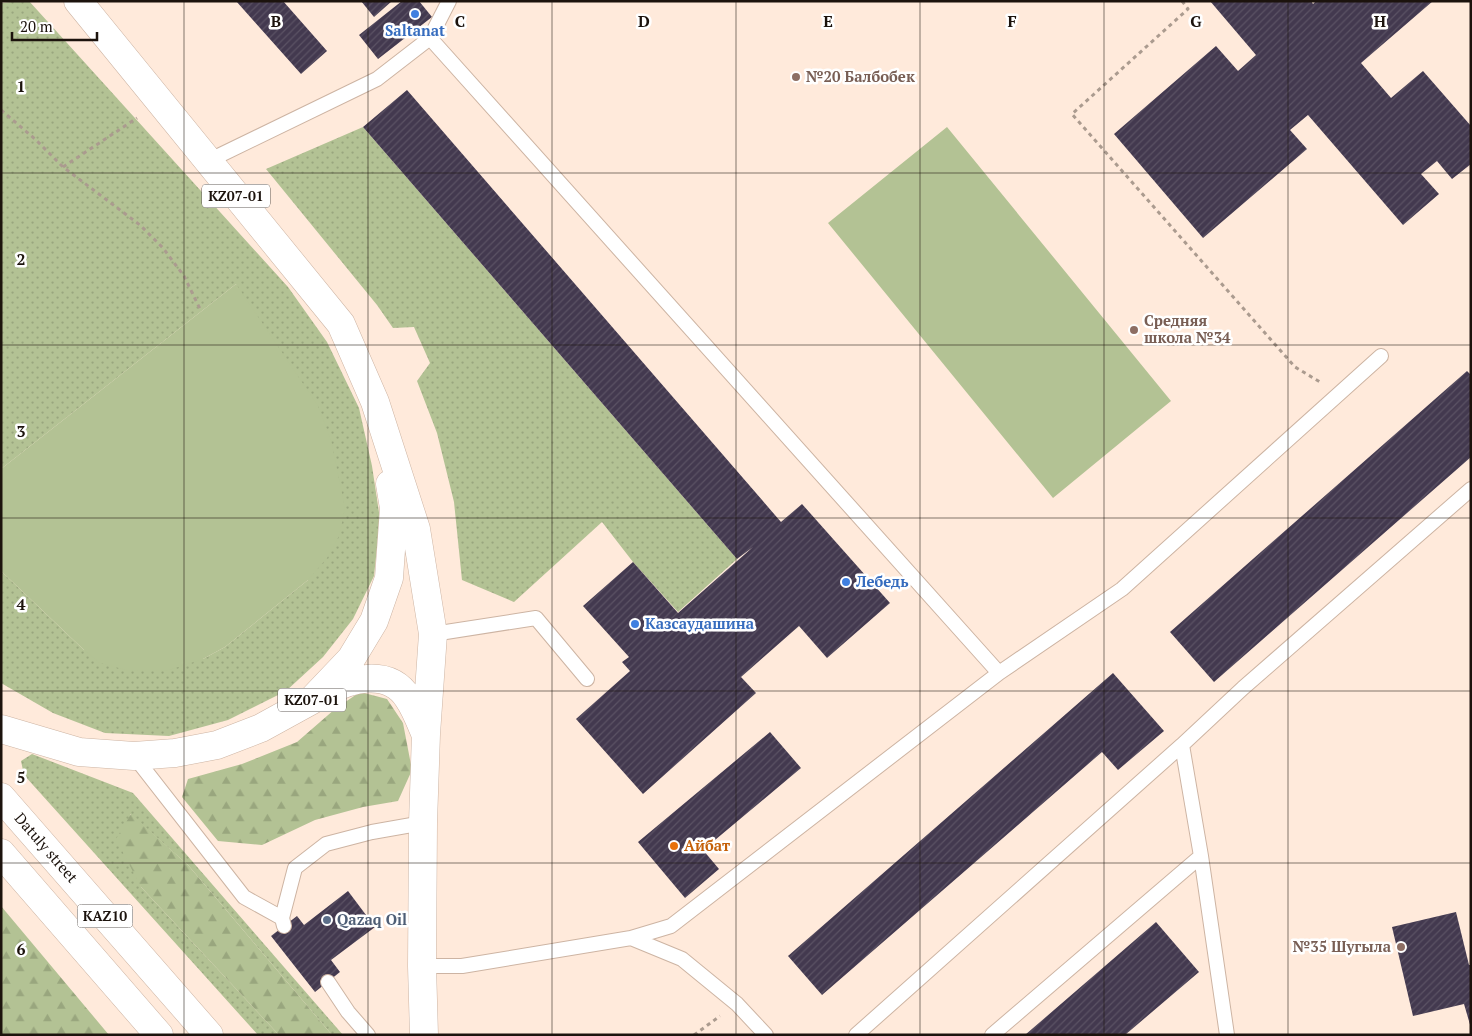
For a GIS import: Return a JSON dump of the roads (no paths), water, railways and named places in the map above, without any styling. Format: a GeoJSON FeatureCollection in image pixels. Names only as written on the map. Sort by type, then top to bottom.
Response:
{"type":"FeatureCollection","features":[{"type":"Feature","properties":{"kind":"main road","name":"KZ07-01"},"geometry":{"type":"LineString","coordinates":[[78,1],[341,324],[375,402],[416,529],[433,634],[422,823],[424,1035]]}},
{"type":"Feature","properties":{"kind":"main road","name":"KZ07-01"},"geometry":{"type":"LineString","coordinates":[[1,729],[78,752],[134,756],[175,753],[217,745],[262,728],[312,700],[351,659],[374,621],[389,578],[394,508],[375,402]]}},
{"type":"Feature","properties":{"kind":"main road"},"geometry":{"type":"LineString","coordinates":[[312,700],[336,686],[363,678],[390,681],[408,696],[426,734]]}},
{"type":"Feature","properties":{"kind":"main road","name":"Datuly street"},"geometry":{"type":"LineString","coordinates":[[1,797],[208,1035]]}},
{"type":"Feature","properties":{"kind":"main road","name":"KAZ10"},"geometry":{"type":"LineString","coordinates":[[1,853],[159,1035]]}},
{"type":"Feature","properties":{"kind":"lane"},"geometry":{"type":"LineString","coordinates":[[208,161],[377,79],[430,38],[449,1]]}},
{"type":"Feature","properties":{"kind":"lane"},"geometry":{"type":"LineString","coordinates":[[430,38],[999,673]]}},
{"type":"Feature","properties":{"kind":"lane"},"geometry":{"type":"LineString","coordinates":[[422,966],[462,966],[631,938],[671,926],[999,673],[1122,589],[1381,356]]}},
{"type":"Feature","properties":{"kind":"lane"},"geometry":{"type":"LineString","coordinates":[[856,1035],[1182,746],[1243,688],[1471,489]]}},
{"type":"Feature","properties":{"kind":"lane"},"geometry":{"type":"LineString","coordinates":[[433,634],[536,618],[587,679]]}},
{"type":"Feature","properties":{"kind":"lane"},"geometry":{"type":"LineString","coordinates":[[1182,746],[1201,856],[1227,1035]]}},
{"type":"Feature","properties":{"kind":"lane"},"geometry":{"type":"LineString","coordinates":[[134,756],[244,897],[283,922],[295,868],[326,844],[372,832],[422,823]]}},
{"type":"Feature","properties":{"kind":"lane"},"geometry":{"type":"LineString","coordinates":[[992,1035],[1201,856]]}},
{"type":"Feature","properties":{"kind":"lane"},"geometry":{"type":"LineString","coordinates":[[631,938],[682,959],[737,1004],[766,1035]]}},
{"type":"Feature","properties":{"kind":"lane"},"geometry":{"type":"LineString","coordinates":[[328,982],[348,1012],[368,1035]]}},
{"type":"Feature","properties":{"kind":"place","name":"Saltanat"},"geometry":{"type":"Point","coordinates":[415,14]}},
{"type":"Feature","properties":{"kind":"place","name":"№20 Балбобек"},"geometry":{"type":"Point","coordinates":[796,77]}},
{"type":"Feature","properties":{"kind":"place","name":"Средняя школа №34"},"geometry":{"type":"Point","coordinates":[1134,330]}},
{"type":"Feature","properties":{"kind":"place","name":"Лебедь"},"geometry":{"type":"Point","coordinates":[846,582]}},
{"type":"Feature","properties":{"kind":"place","name":"Казсаудашина"},"geometry":{"type":"Point","coordinates":[635,624]}},
{"type":"Feature","properties":{"kind":"place","name":"Айбат"},"geometry":{"type":"Point","coordinates":[674,846]}},
{"type":"Feature","properties":{"kind":"place","name":"Qazaq Oil"},"geometry":{"type":"Point","coordinates":[327,920]}},
{"type":"Feature","properties":{"kind":"place","name":"№35 Шугыла"},"geometry":{"type":"Point","coordinates":[1401,947]}}]}
